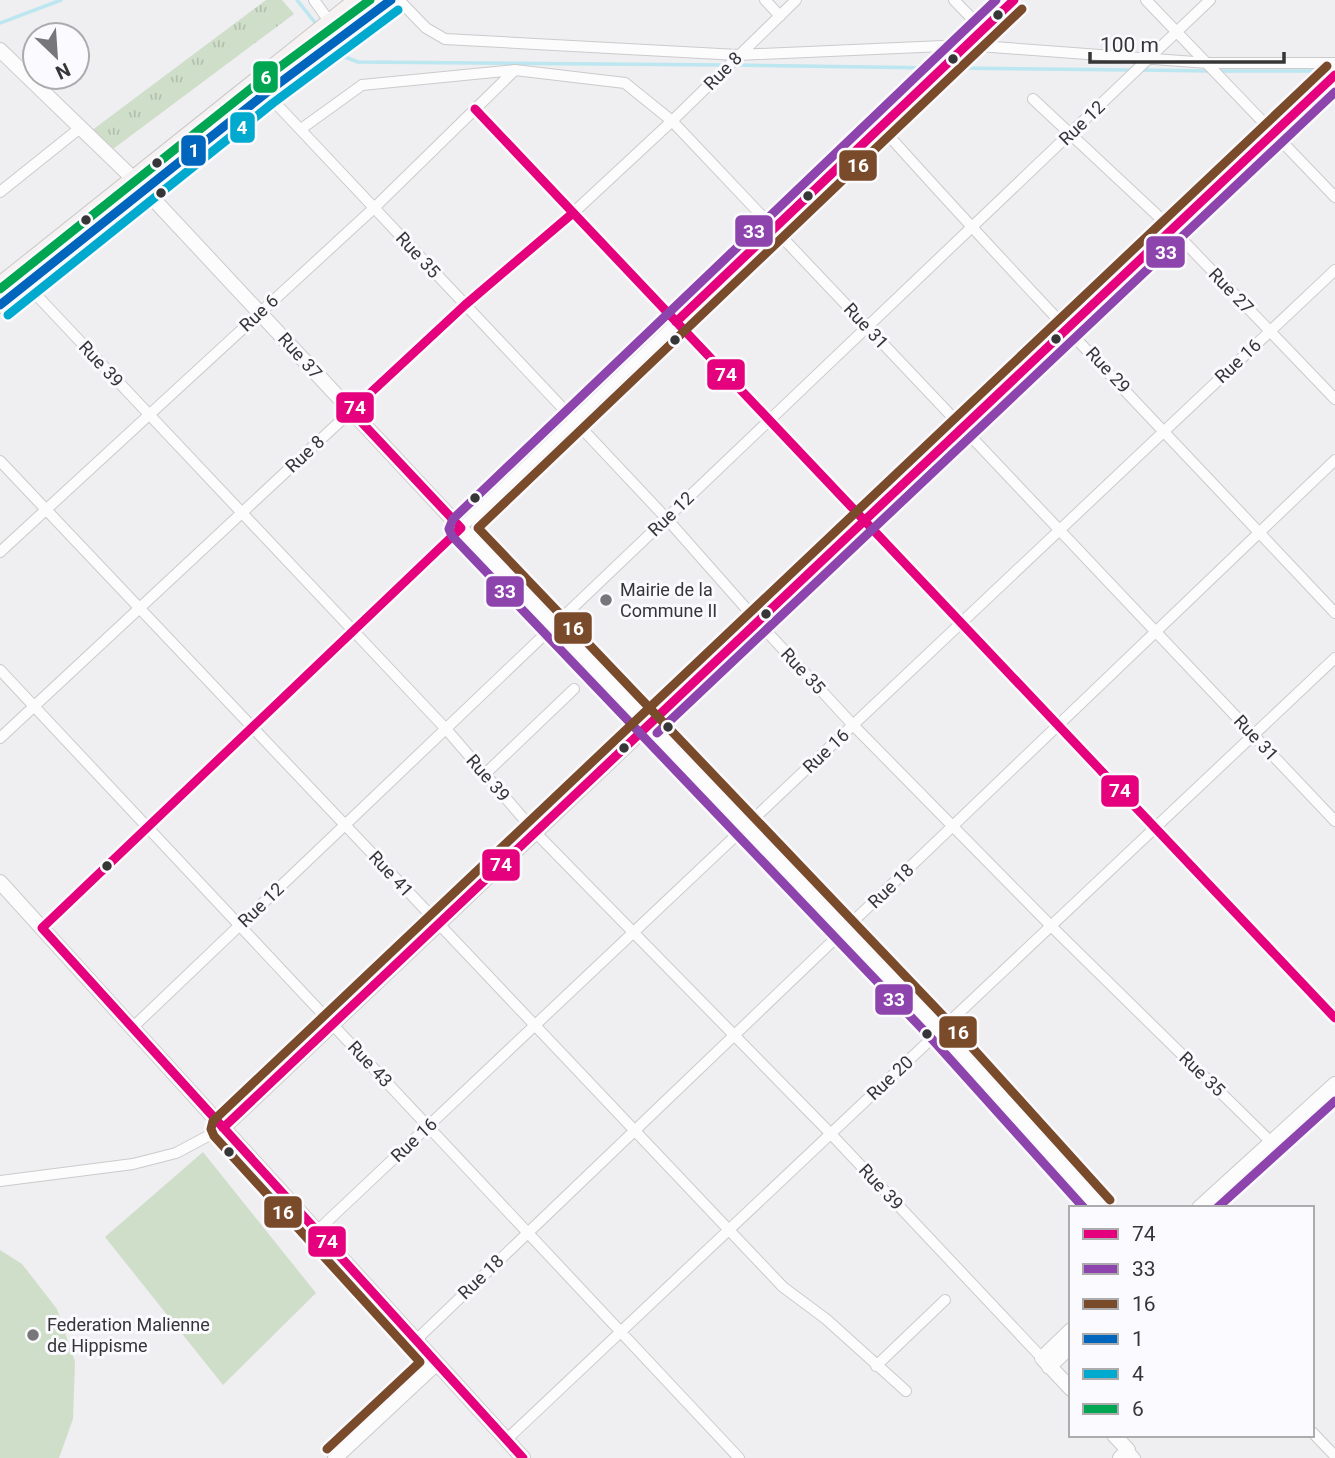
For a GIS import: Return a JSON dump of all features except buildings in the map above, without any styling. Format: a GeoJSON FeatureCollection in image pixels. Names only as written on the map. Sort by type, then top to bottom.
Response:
{"type":"FeatureCollection","features":[{"type":"Feature","properties":{"kind":"main road"},"geometry":{"type":"LineString","coordinates":[[0,305],[138,183],[356,0]]}},
{"type":"Feature","properties":{"kind":"main road"},"geometry":{"type":"LineString","coordinates":[[0,285],[391,0]]}},
{"type":"Feature","properties":{"kind":"street"},"geometry":{"type":"LineString","coordinates":[[314,0],[327,23]]}},
{"type":"Feature","properties":{"kind":"street"},"geometry":{"type":"LineString","coordinates":[[399,0],[426,28],[445,39],[738,55],[966,46],[1208,63],[1335,63]]}},
{"type":"Feature","properties":{"kind":"street"},"geometry":{"type":"LineString","coordinates":[[765,0],[780,16]]}},
{"type":"Feature","properties":{"kind":"street","name":"Rue 8"},"geometry":{"type":"LineString","coordinates":[[0,738],[465,305],[573,213],[796,0]]}},
{"type":"Feature","properties":{"kind":"street"},"geometry":{"type":"LineString","coordinates":[[954,0],[983,30]]}},
{"type":"Feature","properties":{"kind":"street"},"geometry":{"type":"LineString","coordinates":[[42,928],[1014,0]]}},
{"type":"Feature","properties":{"kind":"street"},"geometry":{"type":"LineString","coordinates":[[1146,0],[1335,197]]}},
{"type":"Feature","properties":{"kind":"street","name":"Rue 12"},"geometry":{"type":"LineString","coordinates":[[132,1028],[1210,0]]}},
{"type":"Feature","properties":{"kind":"street","name":"Rue 37"},"geometry":{"type":"LineString","coordinates":[[0,50],[138,183],[553,627],[940,1030],[1099,1206]]}},
{"type":"Feature","properties":{"kind":"street","name":"Rue 31"},"geometry":{"type":"LineString","coordinates":[[301,129],[362,85],[515,70],[625,83],[672,121],[1335,821]]}},
{"type":"Feature","properties":{"kind":"street","name":"Rue 6"},"geometry":{"type":"LineString","coordinates":[[0,552],[374,208],[515,70]]}},
{"type":"Feature","properties":{"kind":"street"},"geometry":{"type":"LineString","coordinates":[[0,1181],[134,1164],[176,1153],[223,1128],[1335,75]]}},
{"type":"Feature","properties":{"kind":"street","name":"Rue 35"},"geometry":{"type":"LineString","coordinates":[[266,93],[667,519],[853,725],[1051,926],[1270,1140]]}},
{"type":"Feature","properties":{"kind":"street","name":"Rue 27"},"geometry":{"type":"LineString","coordinates":[[1033,99],[1172,229],[1335,400]]}},
{"type":"Feature","properties":{"kind":"street"},"geometry":{"type":"LineString","coordinates":[[475,109],[1335,1018]]}},
{"type":"Feature","properties":{"kind":"street","name":"Rue 29"},"geometry":{"type":"LineString","coordinates":[[881,127],[971,228],[1335,613]]}},
{"type":"Feature","properties":{"kind":"street"},"geometry":{"type":"LineString","coordinates":[[0,192],[80,128]]}},
{"type":"Feature","properties":{"kind":"street","name":"Rue 16"},"geometry":{"type":"LineString","coordinates":[[317,1231],[1335,270]]}},
{"type":"Feature","properties":{"kind":"street","name":"Rue 39"},"geometry":{"type":"LineString","coordinates":[[26,284],[446,729],[535,832],[831,1134],[1046,1363]]}},
{"type":"Feature","properties":{"kind":"street","name":"Rue 18"},"geometry":{"type":"LineString","coordinates":[[416,1340],[1335,460]]}},
{"type":"Feature","properties":{"kind":"street","name":"Rue 41"},"geometry":{"type":"LineString","coordinates":[[0,461],[728,1231],[783,1287],[826,1319],[906,1391]]}},
{"type":"Feature","properties":{"kind":"street","name":"Rue 20"},"geometry":{"type":"LineString","coordinates":[[506,1440],[1335,658]]}},
{"type":"Feature","properties":{"kind":"street","name":"Rue 43"},"geometry":{"type":"LineString","coordinates":[[0,670],[739,1458]]}},
{"type":"Feature","properties":{"kind":"street"},"geometry":{"type":"LineString","coordinates":[[485,774],[574,690]]}},
{"type":"Feature","properties":{"kind":"street"},"geometry":{"type":"LineString","coordinates":[[0,882],[523,1458]]}},
{"type":"Feature","properties":{"kind":"street"},"geometry":{"type":"LineString","coordinates":[[1201,1206],[1270,1140],[1335,1084]]}},
{"type":"Feature","properties":{"kind":"street"},"geometry":{"type":"LineString","coordinates":[[1217,1206],[1278,1147],[1335,1098]]}},
{"type":"Feature","properties":{"kind":"street"},"geometry":{"type":"LineString","coordinates":[[876,1366],[944,1300]]}},
{"type":"Feature","properties":{"kind":"street"},"geometry":{"type":"LineString","coordinates":[[1046,1363],[1069,1333]]}},
{"type":"Feature","properties":{"kind":"street"},"geometry":{"type":"LineString","coordinates":[[1046,1363],[1069,1347]]}},
{"type":"Feature","properties":{"kind":"street"},"geometry":{"type":"LineString","coordinates":[[335,1458],[437,1363]]}},
{"type":"Feature","properties":{"kind":"street"},"geometry":{"type":"LineString","coordinates":[[1046,1363],[1069,1387]]}},
{"type":"Feature","properties":{"kind":"street"},"geometry":{"type":"LineString","coordinates":[[1314,1434],[1331,1455]]}},
{"type":"Feature","properties":{"kind":"street"},"geometry":{"type":"LineString","coordinates":[[1115,1437],[1128,1455]]}},
{"type":"Feature","properties":{"kind":"green space"},"geometry":{"type":"Polygon","coordinates":[[[266,0],[282,0],[294,14],[109,152],[91,131],[266,0]]]}},
{"type":"Feature","properties":{"kind":"green space"},"geometry":{"type":"Polygon","coordinates":[[[203,1152],[316,1293],[223,1385],[105,1237],[203,1152]]]}},
{"type":"Feature","properties":{"kind":"green space","name":"Federation Malienne de Hippisme"},"geometry":{"type":"Polygon","coordinates":[[[0,1250],[22,1264],[57,1309],[75,1362],[73,1419],[59,1458],[0,1458],[0,1250]]]}},
{"type":"Feature","properties":{"kind":"waterway"},"geometry":{"type":"LineString","coordinates":[[0,23],[61,0]]}},
{"type":"Feature","properties":{"kind":"waterway"},"geometry":{"type":"LineString","coordinates":[[297,0],[317,25]]}},
{"type":"Feature","properties":{"kind":"waterway"},"geometry":{"type":"LineString","coordinates":[[333,49],[358,62],[724,65]]}},
{"type":"Feature","properties":{"kind":"waterway"},"geometry":{"type":"LineString","coordinates":[[735,65],[937,68]]}},
{"type":"Feature","properties":{"kind":"waterway"},"geometry":{"type":"LineString","coordinates":[[949,68],[1133,70]]}},
{"type":"Feature","properties":{"kind":"waterway"},"geometry":{"type":"LineString","coordinates":[[1141,70],[1210,71]]}},
{"type":"Feature","properties":{"kind":"waterway"},"geometry":{"type":"LineString","coordinates":[[1218,71],[1333,71]]}},
{"type":"Feature","properties":{"kind":"transit line","name":"6"},"geometry":{"type":"LineString","coordinates":[[0,289],[258,83],[370,0]]}},
{"type":"Feature","properties":{"kind":"transit line","name":"1"},"geometry":{"type":"LineString","coordinates":[[0,305],[266,93],[391,0]]}},
{"type":"Feature","properties":{"kind":"transit line","name":"33"},"geometry":{"type":"LineString","coordinates":[[996,0],[453,519],[449,529],[452,536],[931,1038],[1082,1206]]}},
{"type":"Feature","properties":{"kind":"transit line","name":"74"},"geometry":{"type":"LineString","coordinates":[[676,322],[1014,0]]}},
{"type":"Feature","properties":{"kind":"transit line","name":"16"},"geometry":{"type":"LineString","coordinates":[[1022,9],[478,528],[949,1022],[1110,1200]]}},
{"type":"Feature","properties":{"kind":"transit line","name":"4"},"geometry":{"type":"LineString","coordinates":[[8,315],[273,103],[398,10]]}},
{"type":"Feature","properties":{"kind":"transit line","name":"16"},"geometry":{"type":"LineString","coordinates":[[327,1449],[420,1362],[214,1136],[211,1129],[213,1121],[1327,66]]}},
{"type":"Feature","properties":{"kind":"transit line","name":"74"},"geometry":{"type":"LineString","coordinates":[[223,1128],[1335,75]]}},
{"type":"Feature","properties":{"kind":"transit line","name":"33"},"geometry":{"type":"LineString","coordinates":[[657,733],[1335,92]]}},
{"type":"Feature","properties":{"kind":"transit line","name":"74"},"geometry":{"type":"LineString","coordinates":[[475,109],[1335,1018]]}},
{"type":"Feature","properties":{"kind":"transit line","name":"74"},"geometry":{"type":"LineString","coordinates":[[523,1458],[42,928],[461,528],[351,411],[465,305],[573,213]]}},
{"type":"Feature","properties":{"kind":"transit line","name":"33"},"geometry":{"type":"LineString","coordinates":[[1219,1206],[1335,1101]]}},
{"type":"Feature","properties":{"kind":"place","name":"Mairie de la Commune II"},"geometry":{"type":"Point","coordinates":[606,600]}},
{"type":"Feature","properties":{"kind":"place","name":"Federation Malienne de Hippisme"},"geometry":{"type":"Point","coordinates":[33,1335]}}]}
